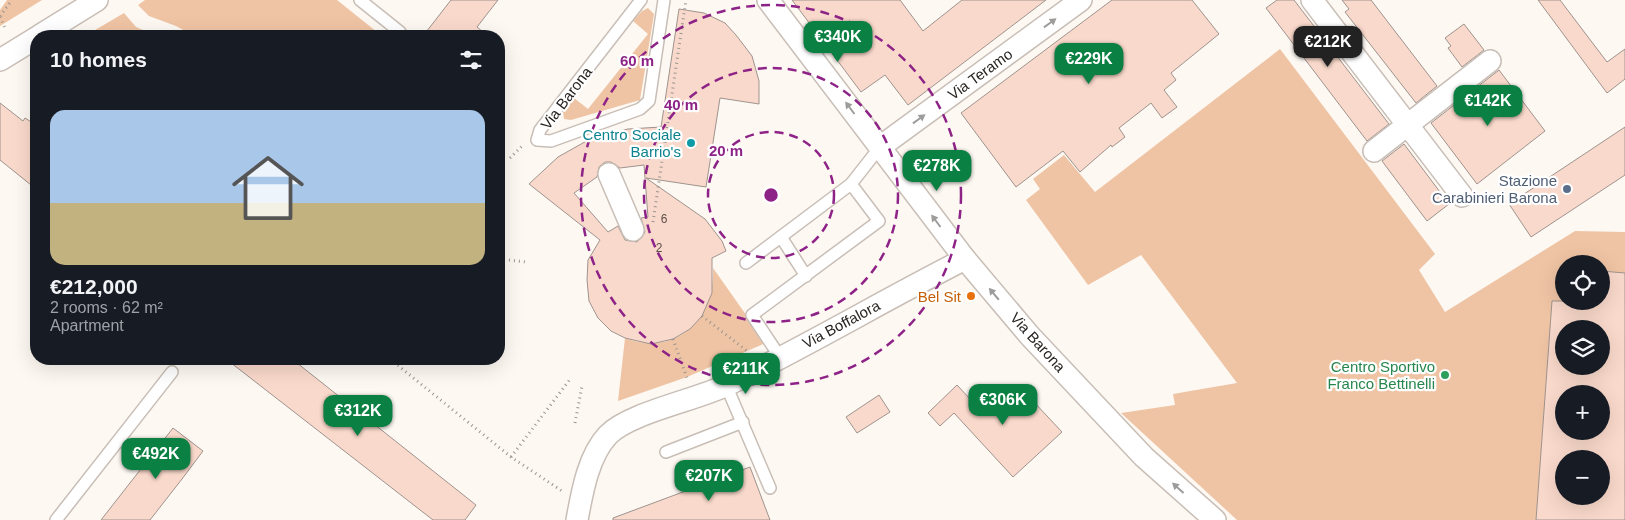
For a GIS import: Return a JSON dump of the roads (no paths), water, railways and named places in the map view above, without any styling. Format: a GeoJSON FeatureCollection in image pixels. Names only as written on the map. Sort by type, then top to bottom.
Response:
{"type":"FeatureCollection","features":[{"type":"Feature","properties":{"kind":"street"},"geometry":{"type":"LineString","coordinates":[[49,30],[97,0]]}},
{"type":"Feature","properties":{"kind":"street","name":"Via Barona"},"geometry":{"type":"LineString","coordinates":[[768,0],[965,259],[1030,336],[1144,457],[1214,520]]}},
{"type":"Feature","properties":{"kind":"street","name":"Via Teramo"},"geometry":{"type":"LineString","coordinates":[[880,147],[1081,0]]}},
{"type":"Feature","properties":{"kind":"street"},"geometry":{"type":"LineString","coordinates":[[1312,0],[1462,196]]}},
{"type":"Feature","properties":{"kind":"street"},"geometry":{"type":"LineString","coordinates":[[0,60],[30,42]]}},
{"type":"Feature","properties":{"kind":"street"},"geometry":{"type":"LineString","coordinates":[[1374,150],[1490,61]]}},
{"type":"Feature","properties":{"kind":"street"},"geometry":{"type":"LineString","coordinates":[[609,174],[642,228]]}},
{"type":"Feature","properties":{"kind":"street","name":"Via Boffalora"},"geometry":{"type":"LineString","coordinates":[[577,520],[587,477],[608,435],[623,424],[726,385],[965,259]]}},
{"type":"Feature","properties":{"kind":"lane"},"geometry":{"type":"LineString","coordinates":[[360,0],[398,30]]}},
{"type":"Feature","properties":{"kind":"lane","name":"Via Barona"},"geometry":{"type":"LineString","coordinates":[[641,0],[540,130],[537,140],[550,141],[640,109],[649,101],[664,0]]}},
{"type":"Feature","properties":{"kind":"lane"},"geometry":{"type":"LineString","coordinates":[[746,263],[852,184],[880,147]]}},
{"type":"Feature","properties":{"kind":"lane"},"geometry":{"type":"LineString","coordinates":[[780,356],[752,315],[879,221],[852,184]]}},
{"type":"Feature","properties":{"kind":"lane"},"geometry":{"type":"LineString","coordinates":[[781,237],[806,276]]}},
{"type":"Feature","properties":{"kind":"lane"},"geometry":{"type":"LineString","coordinates":[[56,520],[172,372]]}},
{"type":"Feature","properties":{"kind":"lane"},"geometry":{"type":"LineString","coordinates":[[726,385],[770,488]]}},
{"type":"Feature","properties":{"kind":"lane"},"geometry":{"type":"LineString","coordinates":[[666,452],[743,422]]}},
{"type":"Feature","properties":{"kind":"place","name":"Centro Sociale Barrio's"},"geometry":{"type":"Point","coordinates":[691,143]}},
{"type":"Feature","properties":{"kind":"place","name":"Stazione Carabinieri Barona"},"geometry":{"type":"Point","coordinates":[1567,189]}},
{"type":"Feature","properties":{"kind":"place","name":"Bel Sit"},"geometry":{"type":"Point","coordinates":[971,296]}},
{"type":"Feature","properties":{"kind":"place","name":"Centro Sportivo Franco Bettinelli"},"geometry":{"type":"Point","coordinates":[1445,375]}}]}
